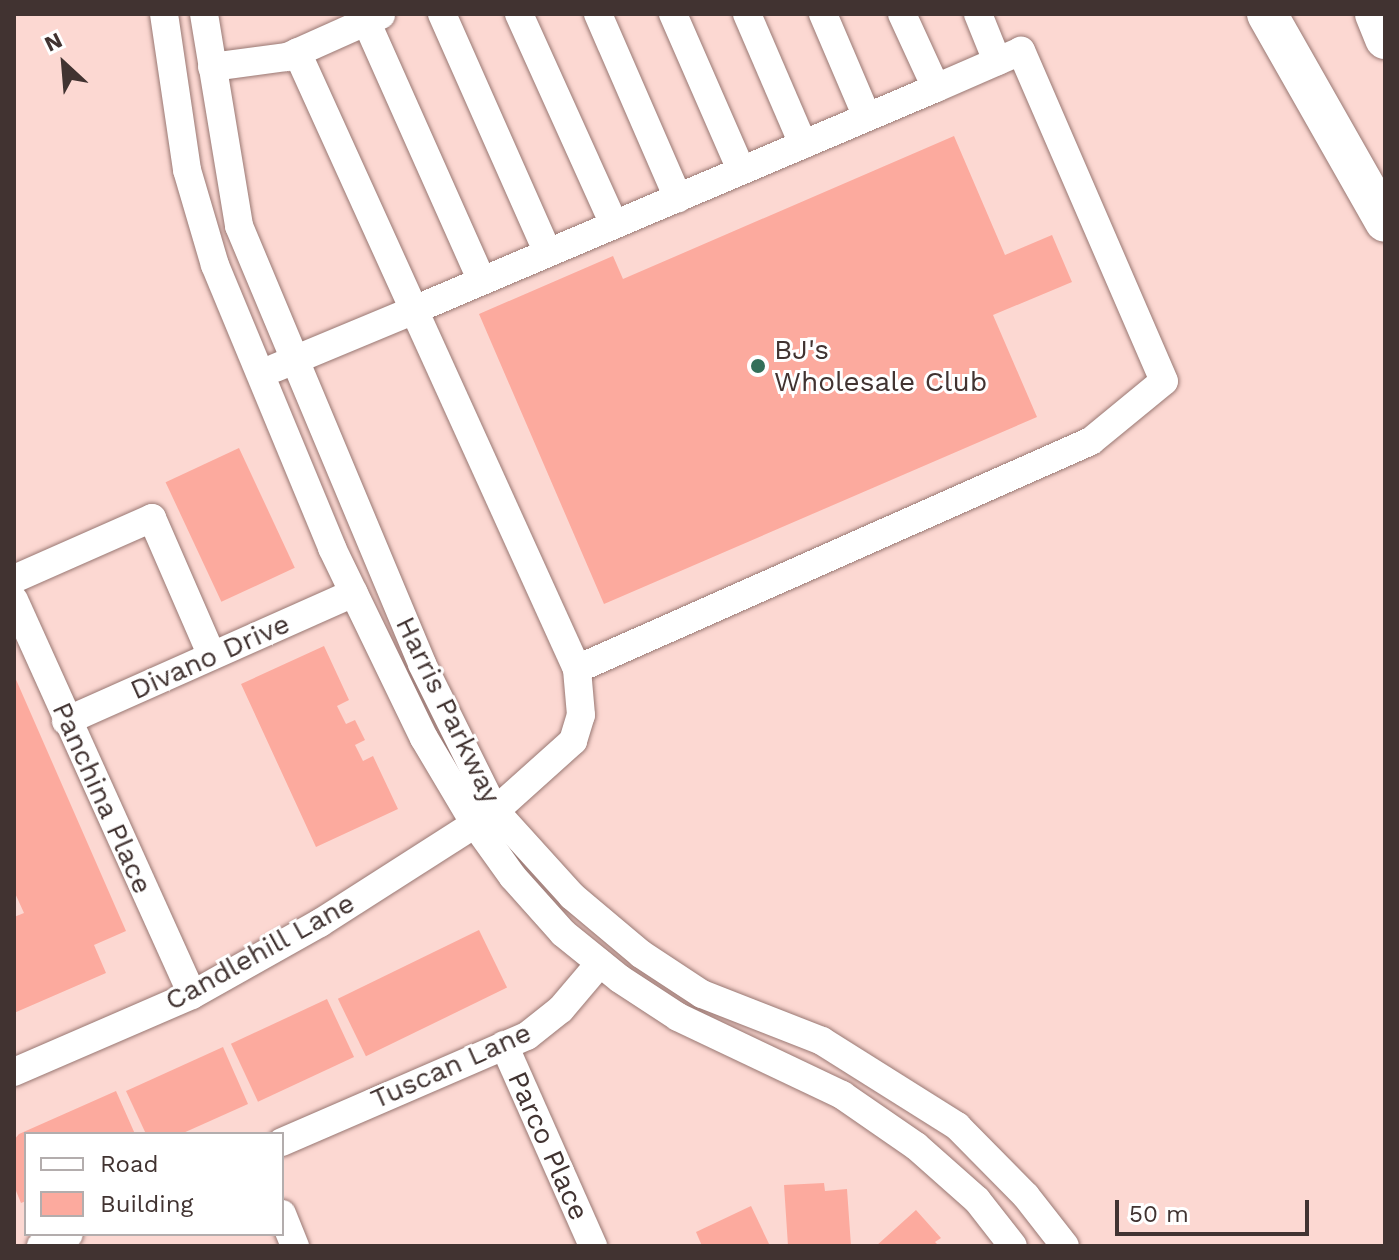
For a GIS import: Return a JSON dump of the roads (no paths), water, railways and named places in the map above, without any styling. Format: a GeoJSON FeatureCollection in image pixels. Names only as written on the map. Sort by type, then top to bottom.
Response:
{"type":"FeatureCollection","features":[{"type":"Feature","properties":{"kind":"highway"},"geometry":{"type":"LineString","coordinates":[[1267,14],[1385,222]]}},
{"type":"Feature","properties":{"kind":"highway"},"geometry":{"type":"LineString","coordinates":[[1375,14],[1385,39]]}},
{"type":"Feature","properties":{"kind":"street","name":"Harris Parkway"},"geometry":{"type":"LineString","coordinates":[[164,14],[187,170],[215,265],[259,374],[354,593],[424,738],[485,817],[543,911],[600,963],[678,1017],[842,1095],[879,1121],[977,1200],[1013,1246]]}},
{"type":"Feature","properties":{"kind":"street","name":"Harris Parkway"},"geometry":{"type":"LineString","coordinates":[[204,14],[239,226],[292,360],[485,817],[641,954],[702,994],[822,1041],[957,1126],[1026,1196],[1065,1246]]}},
{"type":"Feature","properties":{"kind":"street"},"geometry":{"type":"LineString","coordinates":[[442,14],[548,253]]}},
{"type":"Feature","properties":{"kind":"street"},"geometry":{"type":"LineString","coordinates":[[519,14],[614,224]]}},
{"type":"Feature","properties":{"kind":"street"},"geometry":{"type":"LineString","coordinates":[[598,14],[678,198]]}},
{"type":"Feature","properties":{"kind":"street"},"geometry":{"type":"LineString","coordinates":[[673,14],[741,170]]}},
{"type":"Feature","properties":{"kind":"street"},"geometry":{"type":"LineString","coordinates":[[747,14],[803,144]]}},
{"type":"Feature","properties":{"kind":"street"},"geometry":{"type":"LineString","coordinates":[[823,14],[867,117]]}},
{"type":"Feature","properties":{"kind":"street"},"geometry":{"type":"LineString","coordinates":[[902,14],[936,88]]}},
{"type":"Feature","properties":{"kind":"street"},"geometry":{"type":"LineString","coordinates":[[978,14],[997,61]]}},
{"type":"Feature","properties":{"kind":"street"},"geometry":{"type":"LineString","coordinates":[[212,67],[297,52],[370,16],[482,281]]}},
{"type":"Feature","properties":{"kind":"street"},"geometry":{"type":"LineString","coordinates":[[259,374],[1021,51],[1164,381],[1091,441],[577,669]]}},
{"type":"Feature","properties":{"kind":"street","name":"Candlehill Lane"},"geometry":{"type":"LineString","coordinates":[[14,1072],[192,995],[320,923],[485,817],[573,741],[581,715],[577,669],[297,52]]}},
{"type":"Feature","properties":{"kind":"street"},"geometry":{"type":"LineString","coordinates":[[14,579],[152,518],[212,656]]}},
{"type":"Feature","properties":{"kind":"street","name":"Divano Drive"},"geometry":{"type":"LineString","coordinates":[[66,721],[354,593]]}},
{"type":"Feature","properties":{"kind":"street","name":"Panchina Place"},"geometry":{"type":"LineString","coordinates":[[14,600],[192,995]]}},
{"type":"Feature","properties":{"kind":"street","name":"Tuscan Lane"},"geometry":{"type":"LineString","coordinates":[[284,1141],[504,1045],[545,1023],[600,963]]}},
{"type":"Feature","properties":{"kind":"street","name":"Parco Place"},"geometry":{"type":"LineString","coordinates":[[504,1045],[593,1246]]}},
{"type":"Feature","properties":{"kind":"street"},"geometry":{"type":"LineString","coordinates":[[284,1219],[295,1246]]}},
{"type":"Feature","properties":{"kind":"street"},"geometry":{"type":"LineString","coordinates":[[41,1246],[64,1236]]}},
{"type":"Feature","properties":{"kind":"place","name":"BJ's Wholesale Club"},"geometry":{"type":"Point","coordinates":[758,366]}}]}
